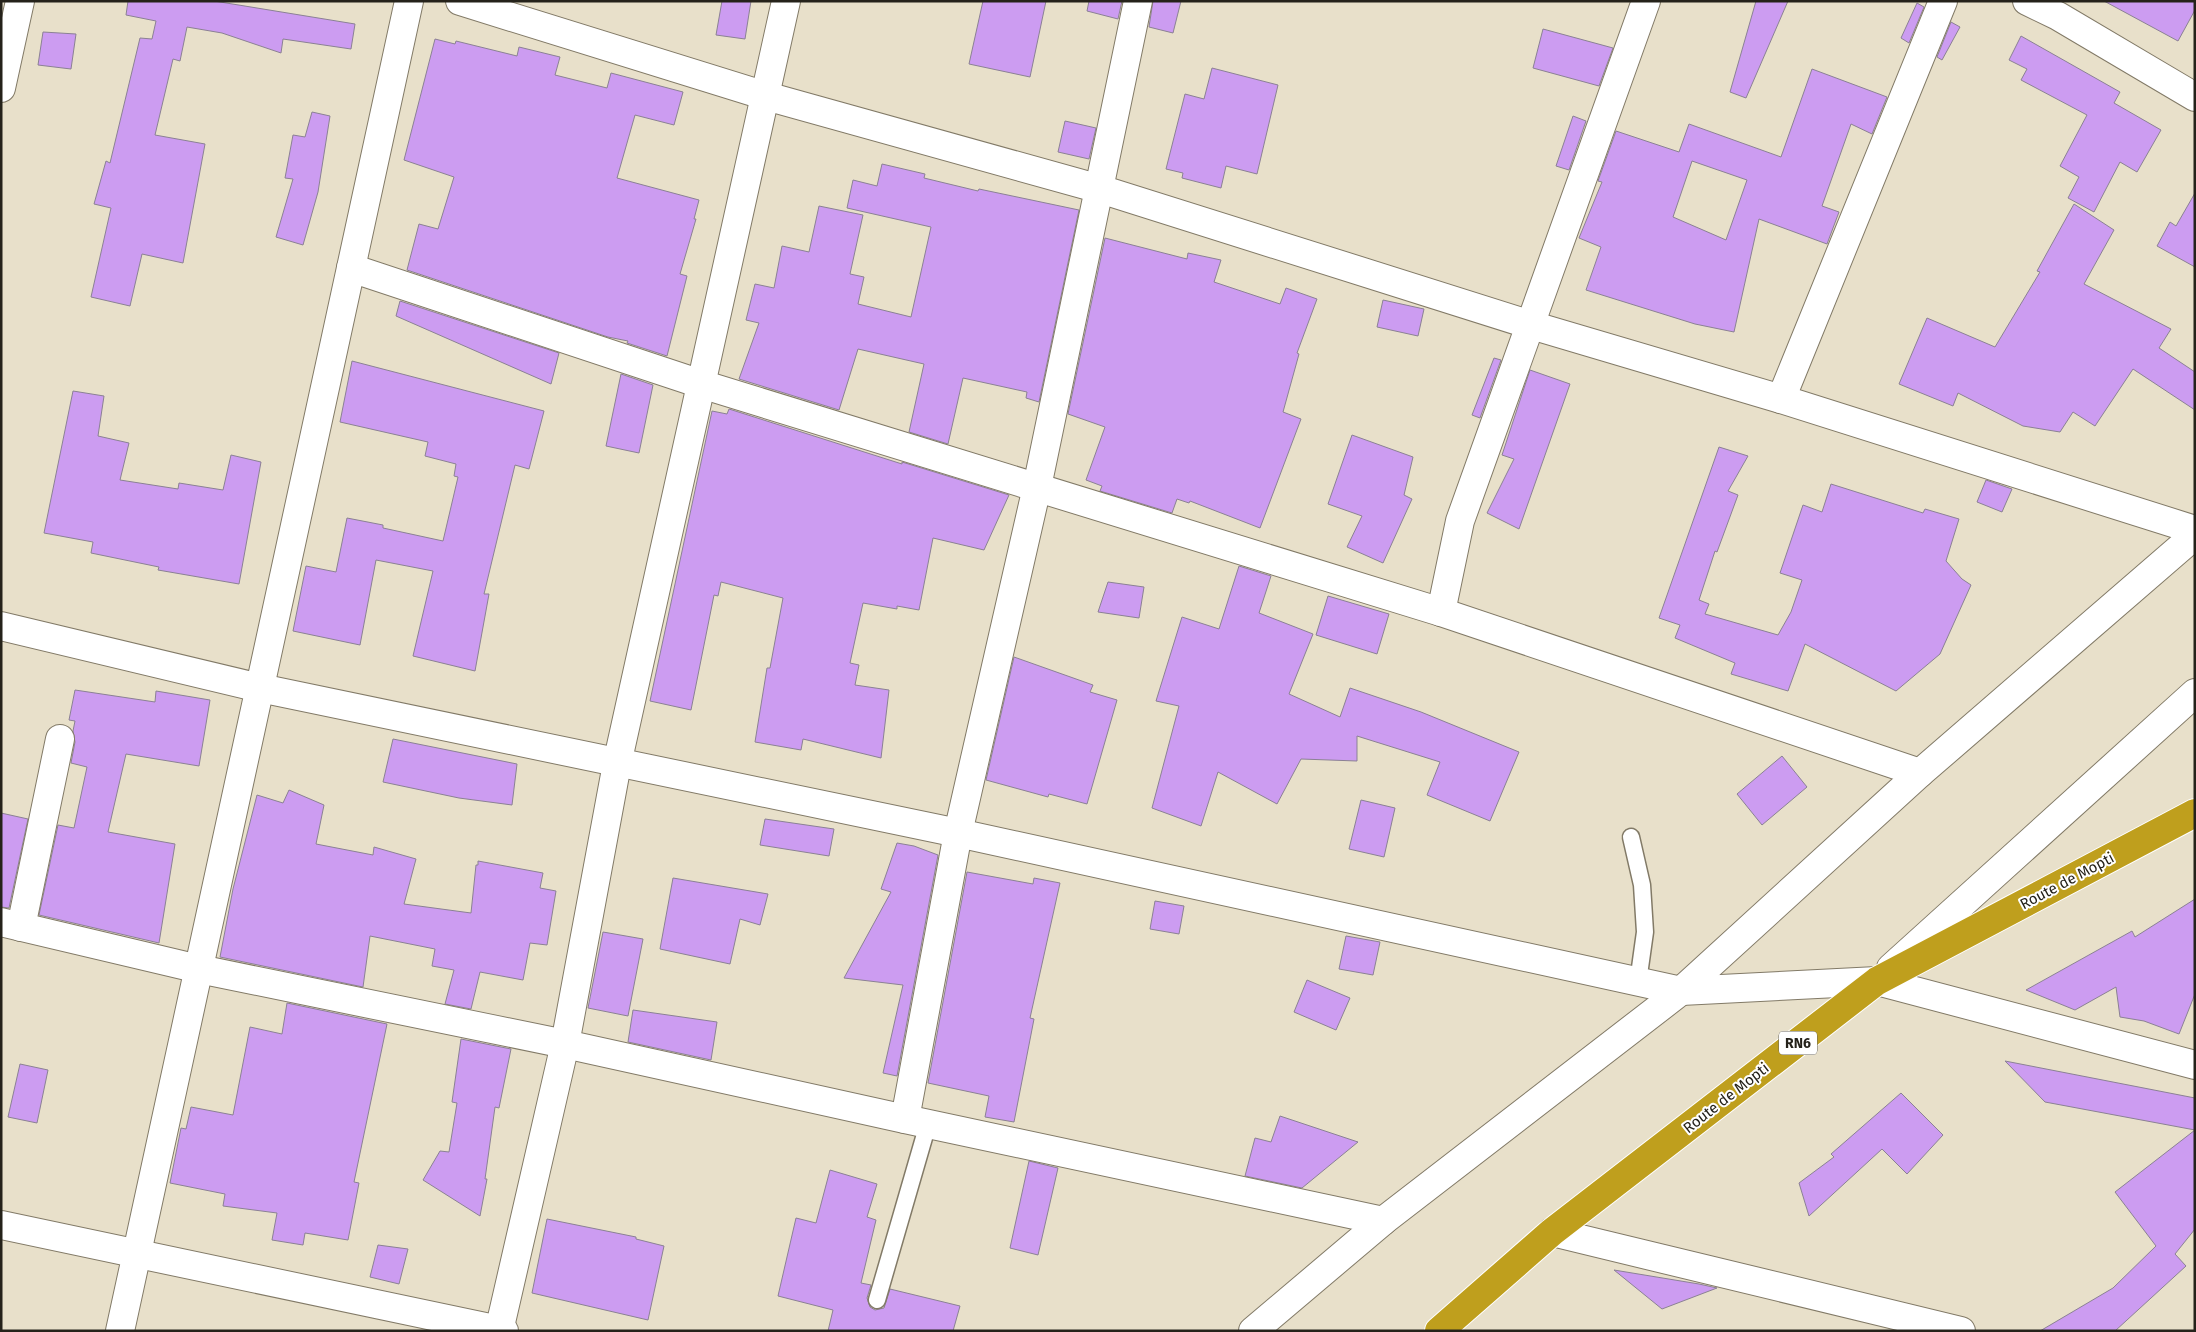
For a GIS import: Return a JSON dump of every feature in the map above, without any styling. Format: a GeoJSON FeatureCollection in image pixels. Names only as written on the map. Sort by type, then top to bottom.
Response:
{"type":"FeatureCollection","features":[{"type":"Feature","properties":{"kind":"highway","name":"Route de Mopti"},"geometry":{"type":"LineString","coordinates":[[1439,1331],[1552,1232],[1877,981],[2195,813]]}},
{"type":"Feature","properties":{"kind":"street"},"geometry":{"type":"LineString","coordinates":[[1,88],[20,1]]}},
{"type":"Feature","properties":{"kind":"street"},"geometry":{"type":"LineString","coordinates":[[120,1331],[409,1]]}},
{"type":"Feature","properties":{"kind":"street"},"geometry":{"type":"LineString","coordinates":[[460,1],[766,96],[1100,189],[1531,325],[1782,399],[2195,530]]}},
{"type":"Feature","properties":{"kind":"street"},"geometry":{"type":"LineString","coordinates":[[1,1225],[500,1330],[565,1044],[617,764],[786,1]]}},
{"type":"Feature","properties":{"kind":"street"},"geometry":{"type":"LineString","coordinates":[[916,1122],[958,833],[1037,487],[1138,1]]}},
{"type":"Feature","properties":{"kind":"street"},"geometry":{"type":"LineString","coordinates":[[1442,612],[1460,521],[1646,1]]}},
{"type":"Feature","properties":{"kind":"street"},"geometry":{"type":"LineString","coordinates":[[1782,399],[1943,1]]}},
{"type":"Feature","properties":{"kind":"street"},"geometry":{"type":"LineString","coordinates":[[2027,1],[2062,9],[2195,96]]}},
{"type":"Feature","properties":{"kind":"street"},"geometry":{"type":"LineString","coordinates":[[351,268],[702,384],[1442,612],[1920,773]]}},
{"type":"Feature","properties":{"kind":"street"},"geometry":{"type":"LineString","coordinates":[[1253,1331],[1383,1221],[1681,991],[1920,773],[2195,535]]}},
{"type":"Feature","properties":{"kind":"street"},"geometry":{"type":"LineString","coordinates":[[1,626],[260,688],[617,764],[958,833],[1681,991],[1877,981],[2195,1065]]}},
{"type":"Feature","properties":{"kind":"street"},"geometry":{"type":"LineString","coordinates":[[1877,981],[2195,693]]}},
{"type":"Feature","properties":{"kind":"street"},"geometry":{"type":"LineString","coordinates":[[60,739],[11,924],[200,969],[565,1044],[916,1122],[1383,1221]]}},
{"type":"Feature","properties":{"kind":"street"},"geometry":{"type":"LineString","coordinates":[[1552,1232],[1962,1331]]}},
{"type":"Feature","properties":{"kind":"lane"},"geometry":{"type":"LineString","coordinates":[[1631,837],[1642,885],[1645,932],[1638,982]]}},
{"type":"Feature","properties":{"kind":"lane"},"geometry":{"type":"LineString","coordinates":[[877,1300],[916,1122]]}},
{"type":"Feature","properties":{"kind":"building"},"geometry":{"type":"Polygon","coordinates":[[[128,1],[214,1],[355,24],[351,49],[283,39],[281,53],[222,33],[187,27],[180,61],[173,59],[155,135],[205,144],[183,263],[142,254],[130,306],[91,297],[111,208],[94,204],[106,161],[110,163],[140,38],[152,39],[156,21],[126,15],[128,1]]]}},
{"type":"Feature","properties":{"kind":"building"},"geometry":{"type":"Polygon","coordinates":[[[722,1],[751,1],[745,39],[716,35],[722,1]]]}},
{"type":"Feature","properties":{"kind":"building"},"geometry":{"type":"Polygon","coordinates":[[[983,1],[1046,1],[1030,77],[969,64],[983,1]]]}},
{"type":"Feature","properties":{"kind":"building"},"geometry":{"type":"Polygon","coordinates":[[[1089,1],[1122,1],[1118,19],[1087,11],[1089,1]]]}},
{"type":"Feature","properties":{"kind":"building"},"geometry":{"type":"Polygon","coordinates":[[[1153,1],[1181,1],[1173,33],[1149,27],[1153,1]]]}},
{"type":"Feature","properties":{"kind":"building"},"geometry":{"type":"Polygon","coordinates":[[[1756,1],[1788,1],[1746,98],[1730,92],[1756,1]]]}},
{"type":"Feature","properties":{"kind":"building"},"geometry":{"type":"Polygon","coordinates":[[[2104,1],[2195,1],[2195,10],[2178,41],[2104,1]]]}},
{"type":"Feature","properties":{"kind":"building"},"geometry":{"type":"Polygon","coordinates":[[[1917,3],[1924,7],[1909,43],[1901,38],[1917,3]]]}},
{"type":"Feature","properties":{"kind":"building"},"geometry":{"type":"Polygon","coordinates":[[[1951,22],[1960,27],[1942,60],[1937,57],[1951,22]]]}},
{"type":"Feature","properties":{"kind":"building"},"geometry":{"type":"Polygon","coordinates":[[[1543,29],[1613,48],[1599,86],[1533,68],[1543,29]]]}},
{"type":"Feature","properties":{"kind":"building"},"geometry":{"type":"Polygon","coordinates":[[[43,32],[76,34],[71,69],[38,65],[43,32]]]}},
{"type":"Feature","properties":{"kind":"building"},"geometry":{"type":"Polygon","coordinates":[[[2021,36],[2120,92],[2114,103],[2161,130],[2137,172],[2120,162],[2094,212],[2068,198],[2079,177],[2060,166],[2087,115],[2021,80],[2027,69],[2009,60],[2021,36]]]}},
{"type":"Feature","properties":{"kind":"building"},"geometry":{"type":"Polygon","coordinates":[[[435,39],[455,44],[456,41],[517,56],[519,47],[560,57],[555,75],[607,88],[611,73],[683,92],[674,125],[635,115],[617,178],[699,200],[694,219],[696,219],[680,274],[687,276],[667,356],[627,343],[628,341],[608,337],[407,270],[419,224],[438,229],[454,177],[404,160],[435,39]]]}},
{"type":"Feature","properties":{"kind":"building"},"geometry":{"type":"Polygon","coordinates":[[[1212,68],[1278,85],[1257,174],[1226,166],[1221,188],[1182,178],[1183,173],[1166,169],[1185,94],[1204,99],[1212,68]]]}},
{"type":"Feature","properties":{"kind":"building"},"geometry":{"type":"Polygon","coordinates":[[[1812,69],[1887,97],[1872,134],[1851,124],[1822,206],[1839,212],[1827,244],[1759,219],[1734,332],[1695,324],[1586,290],[1601,247],[1579,238],[1602,182],[1598,181],[1616,131],[1679,152],[1689,124],[1781,157],[1812,69]],[[1692,161],[1673,217],[1726,240],[1747,180],[1692,161]]]}},
{"type":"Feature","properties":{"kind":"building"},"geometry":{"type":"Polygon","coordinates":[[[312,112],[330,116],[318,192],[303,245],[276,237],[293,179],[285,178],[293,135],[305,137],[312,112]]]}},
{"type":"Feature","properties":{"kind":"building"},"geometry":{"type":"Polygon","coordinates":[[[1573,116],[1586,121],[1569,170],[1556,166],[1573,116]]]}},
{"type":"Feature","properties":{"kind":"building"},"geometry":{"type":"Polygon","coordinates":[[[1065,121],[1096,128],[1089,159],[1058,152],[1065,121]]]}},
{"type":"Feature","properties":{"kind":"building"},"geometry":{"type":"Polygon","coordinates":[[[882,164],[925,174],[924,178],[978,191],[979,189],[1079,210],[1039,402],[1026,398],[1027,392],[963,378],[948,444],[909,432],[924,364],[858,349],[839,410],[739,379],[759,323],[746,320],[755,284],[774,288],[782,246],[809,252],[819,206],[863,215],[850,274],[864,277],[858,304],[911,317],[931,227],[847,208],[853,180],[877,186],[882,164]]]}},
{"type":"Feature","properties":{"kind":"building"},"geometry":{"type":"Polygon","coordinates":[[[2195,193],[2195,267],[2157,246],[2170,222],[2176,226],[2195,193]]]}},
{"type":"Feature","properties":{"kind":"building"},"geometry":{"type":"Polygon","coordinates":[[[2074,204],[2114,230],[2084,284],[2171,329],[2159,348],[2195,372],[2195,410],[2133,369],[2095,426],[2073,412],[2060,432],[2023,426],[1958,393],[1953,406],[1899,384],[1927,318],[1995,347],[2040,272],[2037,271],[2074,204]]]}},
{"type":"Feature","properties":{"kind":"building"},"geometry":{"type":"Polygon","coordinates":[[[1105,238],[1187,259],[1188,253],[1221,260],[1214,282],[1280,304],[1286,288],[1317,299],[1297,353],[1299,354],[1283,412],[1301,419],[1260,528],[1190,501],[1189,503],[1177,499],[1172,513],[1100,491],[1102,486],[1086,480],[1105,427],[1068,414],[1105,238]]]}},
{"type":"Feature","properties":{"kind":"building"},"geometry":{"type":"Polygon","coordinates":[[[1383,300],[1424,309],[1418,336],[1377,327],[1383,300]]]}},
{"type":"Feature","properties":{"kind":"building"},"geometry":{"type":"Polygon","coordinates":[[[400,301],[559,353],[551,384],[396,316],[400,301]]]}},
{"type":"Feature","properties":{"kind":"building"},"geometry":{"type":"Polygon","coordinates":[[[1494,358],[1501,360],[1480,418],[1472,415],[1494,358]]]}},
{"type":"Feature","properties":{"kind":"building"},"geometry":{"type":"Polygon","coordinates":[[[352,361],[544,411],[529,469],[515,465],[484,594],[489,594],[475,671],[413,656],[433,571],[376,560],[360,645],[293,631],[306,566],[336,572],[347,518],[383,525],[383,528],[443,541],[458,477],[454,476],[456,464],[425,456],[428,442],[340,422],[352,361]]]}},
{"type":"Feature","properties":{"kind":"building"},"geometry":{"type":"Polygon","coordinates":[[[1530,370],[1570,384],[1519,529],[1487,513],[1514,459],[1502,455],[1530,370]]]}},
{"type":"Feature","properties":{"kind":"building"},"geometry":{"type":"Polygon","coordinates":[[[621,374],[653,385],[639,453],[606,446],[621,374]]]}},
{"type":"Feature","properties":{"kind":"building"},"geometry":{"type":"Polygon","coordinates":[[[73,391],[104,396],[98,436],[129,443],[120,480],[178,489],[179,483],[223,490],[231,455],[261,462],[239,584],[158,570],[159,567],[91,553],[93,542],[44,533],[73,391]]]}},
{"type":"Feature","properties":{"kind":"building"},"geometry":{"type":"Polygon","coordinates":[[[729,409],[902,464],[902,462],[1009,495],[984,550],[933,538],[919,610],[897,606],[897,609],[863,603],[850,663],[859,665],[855,685],[889,690],[881,758],[803,739],[801,750],[755,742],[767,668],[770,668],[783,598],[721,582],[718,596],[714,595],[691,710],[650,701],[712,411],[727,414],[729,409]]]}},
{"type":"Feature","properties":{"kind":"building"},"geometry":{"type":"Polygon","coordinates":[[[1352,435],[1413,457],[1404,495],[1412,499],[1383,563],[1347,547],[1362,516],[1328,504],[1352,435]]]}},
{"type":"Feature","properties":{"kind":"building"},"geometry":{"type":"Polygon","coordinates":[[[1719,447],[1748,456],[1728,491],[1738,495],[1717,552],[1715,551],[1699,600],[1709,604],[1705,614],[1778,635],[1791,612],[1802,580],[1780,573],[1803,505],[1822,512],[1831,484],[1923,513],[1925,509],[1959,519],[1946,561],[1962,579],[1971,585],[1940,654],[1896,691],[1805,644],[1788,691],[1731,674],[1735,663],[1675,638],[1680,625],[1659,618],[1719,447]]]}},
{"type":"Feature","properties":{"kind":"building"},"geometry":{"type":"Polygon","coordinates":[[[1986,480],[2012,489],[2002,512],[1977,502],[1986,480]]]}},
{"type":"Feature","properties":{"kind":"building"},"geometry":{"type":"Polygon","coordinates":[[[1239,566],[1271,576],[1259,613],[1313,634],[1289,694],[1340,717],[1350,688],[1421,712],[1519,752],[1490,821],[1427,795],[1440,762],[1357,736],[1357,761],[1301,759],[1277,804],[1218,772],[1201,826],[1152,808],[1179,706],[1156,701],[1182,617],[1219,629],[1239,566]]]}},
{"type":"Feature","properties":{"kind":"building"},"geometry":{"type":"Polygon","coordinates":[[[1108,582],[1144,587],[1139,618],[1098,612],[1108,582]]]}},
{"type":"Feature","properties":{"kind":"building"},"geometry":{"type":"Polygon","coordinates":[[[1328,596],[1389,614],[1377,654],[1316,635],[1328,596]]]}},
{"type":"Feature","properties":{"kind":"building"},"geometry":{"type":"Polygon","coordinates":[[[1014,657],[1093,685],[1090,692],[1117,700],[1087,804],[1049,794],[1048,797],[986,780],[1014,657]]]}},
{"type":"Feature","properties":{"kind":"building"},"geometry":{"type":"Polygon","coordinates":[[[75,690],[155,702],[156,691],[210,700],[199,766],[126,754],[108,832],[175,844],[159,943],[39,915],[58,825],[74,828],[87,767],[71,763],[75,742],[73,731],[75,721],[69,720],[75,690]]]}},
{"type":"Feature","properties":{"kind":"building"},"geometry":{"type":"Polygon","coordinates":[[[393,739],[517,764],[512,805],[459,798],[383,782],[393,739]]]}},
{"type":"Feature","properties":{"kind":"building"},"geometry":{"type":"Polygon","coordinates":[[[1782,756],[1807,787],[1762,825],[1737,794],[1782,756]]]}},
{"type":"Feature","properties":{"kind":"building"},"geometry":{"type":"Polygon","coordinates":[[[289,790],[324,805],[316,844],[373,855],[374,847],[416,859],[404,904],[471,913],[478,861],[543,873],[540,888],[556,891],[547,945],[530,943],[523,980],[480,972],[471,1009],[445,1004],[454,970],[432,966],[435,949],[370,936],[363,987],[220,957],[233,889],[257,795],[283,803],[289,790]]]}},
{"type":"Feature","properties":{"kind":"building"},"geometry":{"type":"Polygon","coordinates":[[[1361,800],[1395,808],[1384,857],[1349,849],[1361,800]]]}},
{"type":"Feature","properties":{"kind":"building"},"geometry":{"type":"Polygon","coordinates":[[[1,813],[28,819],[9,908],[1,907],[1,813]]]}},
{"type":"Feature","properties":{"kind":"building"},"geometry":{"type":"Polygon","coordinates":[[[765,819],[834,829],[829,856],[760,845],[765,819]]]}},
{"type":"Feature","properties":{"kind":"building"},"geometry":{"type":"Polygon","coordinates":[[[897,843],[914,846],[938,855],[897,1076],[883,1073],[903,985],[844,978],[891,892],[881,889],[897,843]]]}},
{"type":"Feature","properties":{"kind":"building"},"geometry":{"type":"Polygon","coordinates":[[[967,872],[1033,884],[1034,878],[1060,883],[1030,1018],[1034,1019],[1014,1122],[985,1117],[989,1096],[928,1083],[967,872]]]}},
{"type":"Feature","properties":{"kind":"building"},"geometry":{"type":"Polygon","coordinates":[[[673,878],[768,894],[760,925],[740,919],[730,964],[660,949],[673,878]]]}},
{"type":"Feature","properties":{"kind":"building"},"geometry":{"type":"Polygon","coordinates":[[[2195,899],[2195,994],[2179,1034],[2144,1021],[2120,1017],[2116,987],[2075,1010],[2026,990],[2132,931],[2135,937],[2195,899]]]}},
{"type":"Feature","properties":{"kind":"building"},"geometry":{"type":"Polygon","coordinates":[[[1155,901],[1184,906],[1179,934],[1150,929],[1155,901]]]}},
{"type":"Feature","properties":{"kind":"building"},"geometry":{"type":"Polygon","coordinates":[[[603,932],[643,939],[628,1016],[588,1008],[603,932]]]}},
{"type":"Feature","properties":{"kind":"building"},"geometry":{"type":"Polygon","coordinates":[[[1346,936],[1380,942],[1373,975],[1339,969],[1346,936]]]}},
{"type":"Feature","properties":{"kind":"building"},"geometry":{"type":"Polygon","coordinates":[[[1307,980],[1350,998],[1336,1030],[1294,1012],[1307,980]]]}},
{"type":"Feature","properties":{"kind":"building"},"geometry":{"type":"Polygon","coordinates":[[[287,1003],[387,1024],[354,1182],[359,1183],[348,1240],[305,1233],[303,1245],[272,1240],[277,1213],[223,1206],[225,1194],[170,1183],[181,1128],[186,1129],[191,1107],[233,1115],[250,1027],[282,1034],[287,1003]]]}},
{"type":"Feature","properties":{"kind":"building"},"geometry":{"type":"Polygon","coordinates":[[[633,1010],[717,1022],[711,1060],[628,1042],[633,1010]]]}},
{"type":"Feature","properties":{"kind":"building"},"geometry":{"type":"Polygon","coordinates":[[[461,1039],[511,1049],[499,1108],[495,1107],[485,1179],[487,1179],[480,1216],[423,1180],[440,1151],[449,1152],[457,1103],[452,1102],[461,1039]]]}},
{"type":"Feature","properties":{"kind":"building"},"geometry":{"type":"Polygon","coordinates":[[[2005,1061],[2195,1098],[2195,1130],[2045,1102],[2005,1061]]]}},
{"type":"Feature","properties":{"kind":"building"},"geometry":{"type":"Polygon","coordinates":[[[20,1064],[48,1070],[37,1123],[8,1117],[20,1064]]]}},
{"type":"Feature","properties":{"kind":"building"},"geometry":{"type":"Polygon","coordinates":[[[1901,1093],[1943,1135],[1907,1174],[1882,1149],[1809,1216],[1799,1183],[1834,1157],[1831,1154],[1901,1093]]]}},
{"type":"Feature","properties":{"kind":"building"},"geometry":{"type":"Polygon","coordinates":[[[1280,1116],[1358,1142],[1302,1188],[1245,1176],[1255,1138],[1271,1142],[1280,1116]]]}},
{"type":"Feature","properties":{"kind":"building"},"geometry":{"type":"Polygon","coordinates":[[[2195,1130],[2195,1229],[2175,1254],[2186,1266],[2115,1331],[2040,1331],[2113,1288],[2156,1246],[2115,1192],[2195,1130]]]}},
{"type":"Feature","properties":{"kind":"building"},"geometry":{"type":"Polygon","coordinates":[[[1029,1161],[1058,1168],[1038,1255],[1010,1248],[1029,1161]]]}},
{"type":"Feature","properties":{"kind":"building"},"geometry":{"type":"Polygon","coordinates":[[[830,1170],[877,1184],[867,1217],[876,1220],[861,1283],[871,1285],[867,1298],[870,1307],[875,1310],[884,1308],[890,1289],[960,1306],[953,1331],[828,1331],[833,1310],[778,1296],[796,1218],[816,1223],[830,1170]]]}},
{"type":"Feature","properties":{"kind":"building"},"geometry":{"type":"Polygon","coordinates":[[[547,1219],[636,1237],[636,1239],[664,1246],[648,1320],[532,1293],[547,1219]]]}},
{"type":"Feature","properties":{"kind":"building"},"geometry":{"type":"Polygon","coordinates":[[[378,1245],[408,1249],[399,1284],[370,1277],[378,1245]]]}},
{"type":"Feature","properties":{"kind":"building"},"geometry":{"type":"Polygon","coordinates":[[[1614,1270],[1699,1284],[1717,1288],[1662,1309],[1614,1270]]]}}]}
